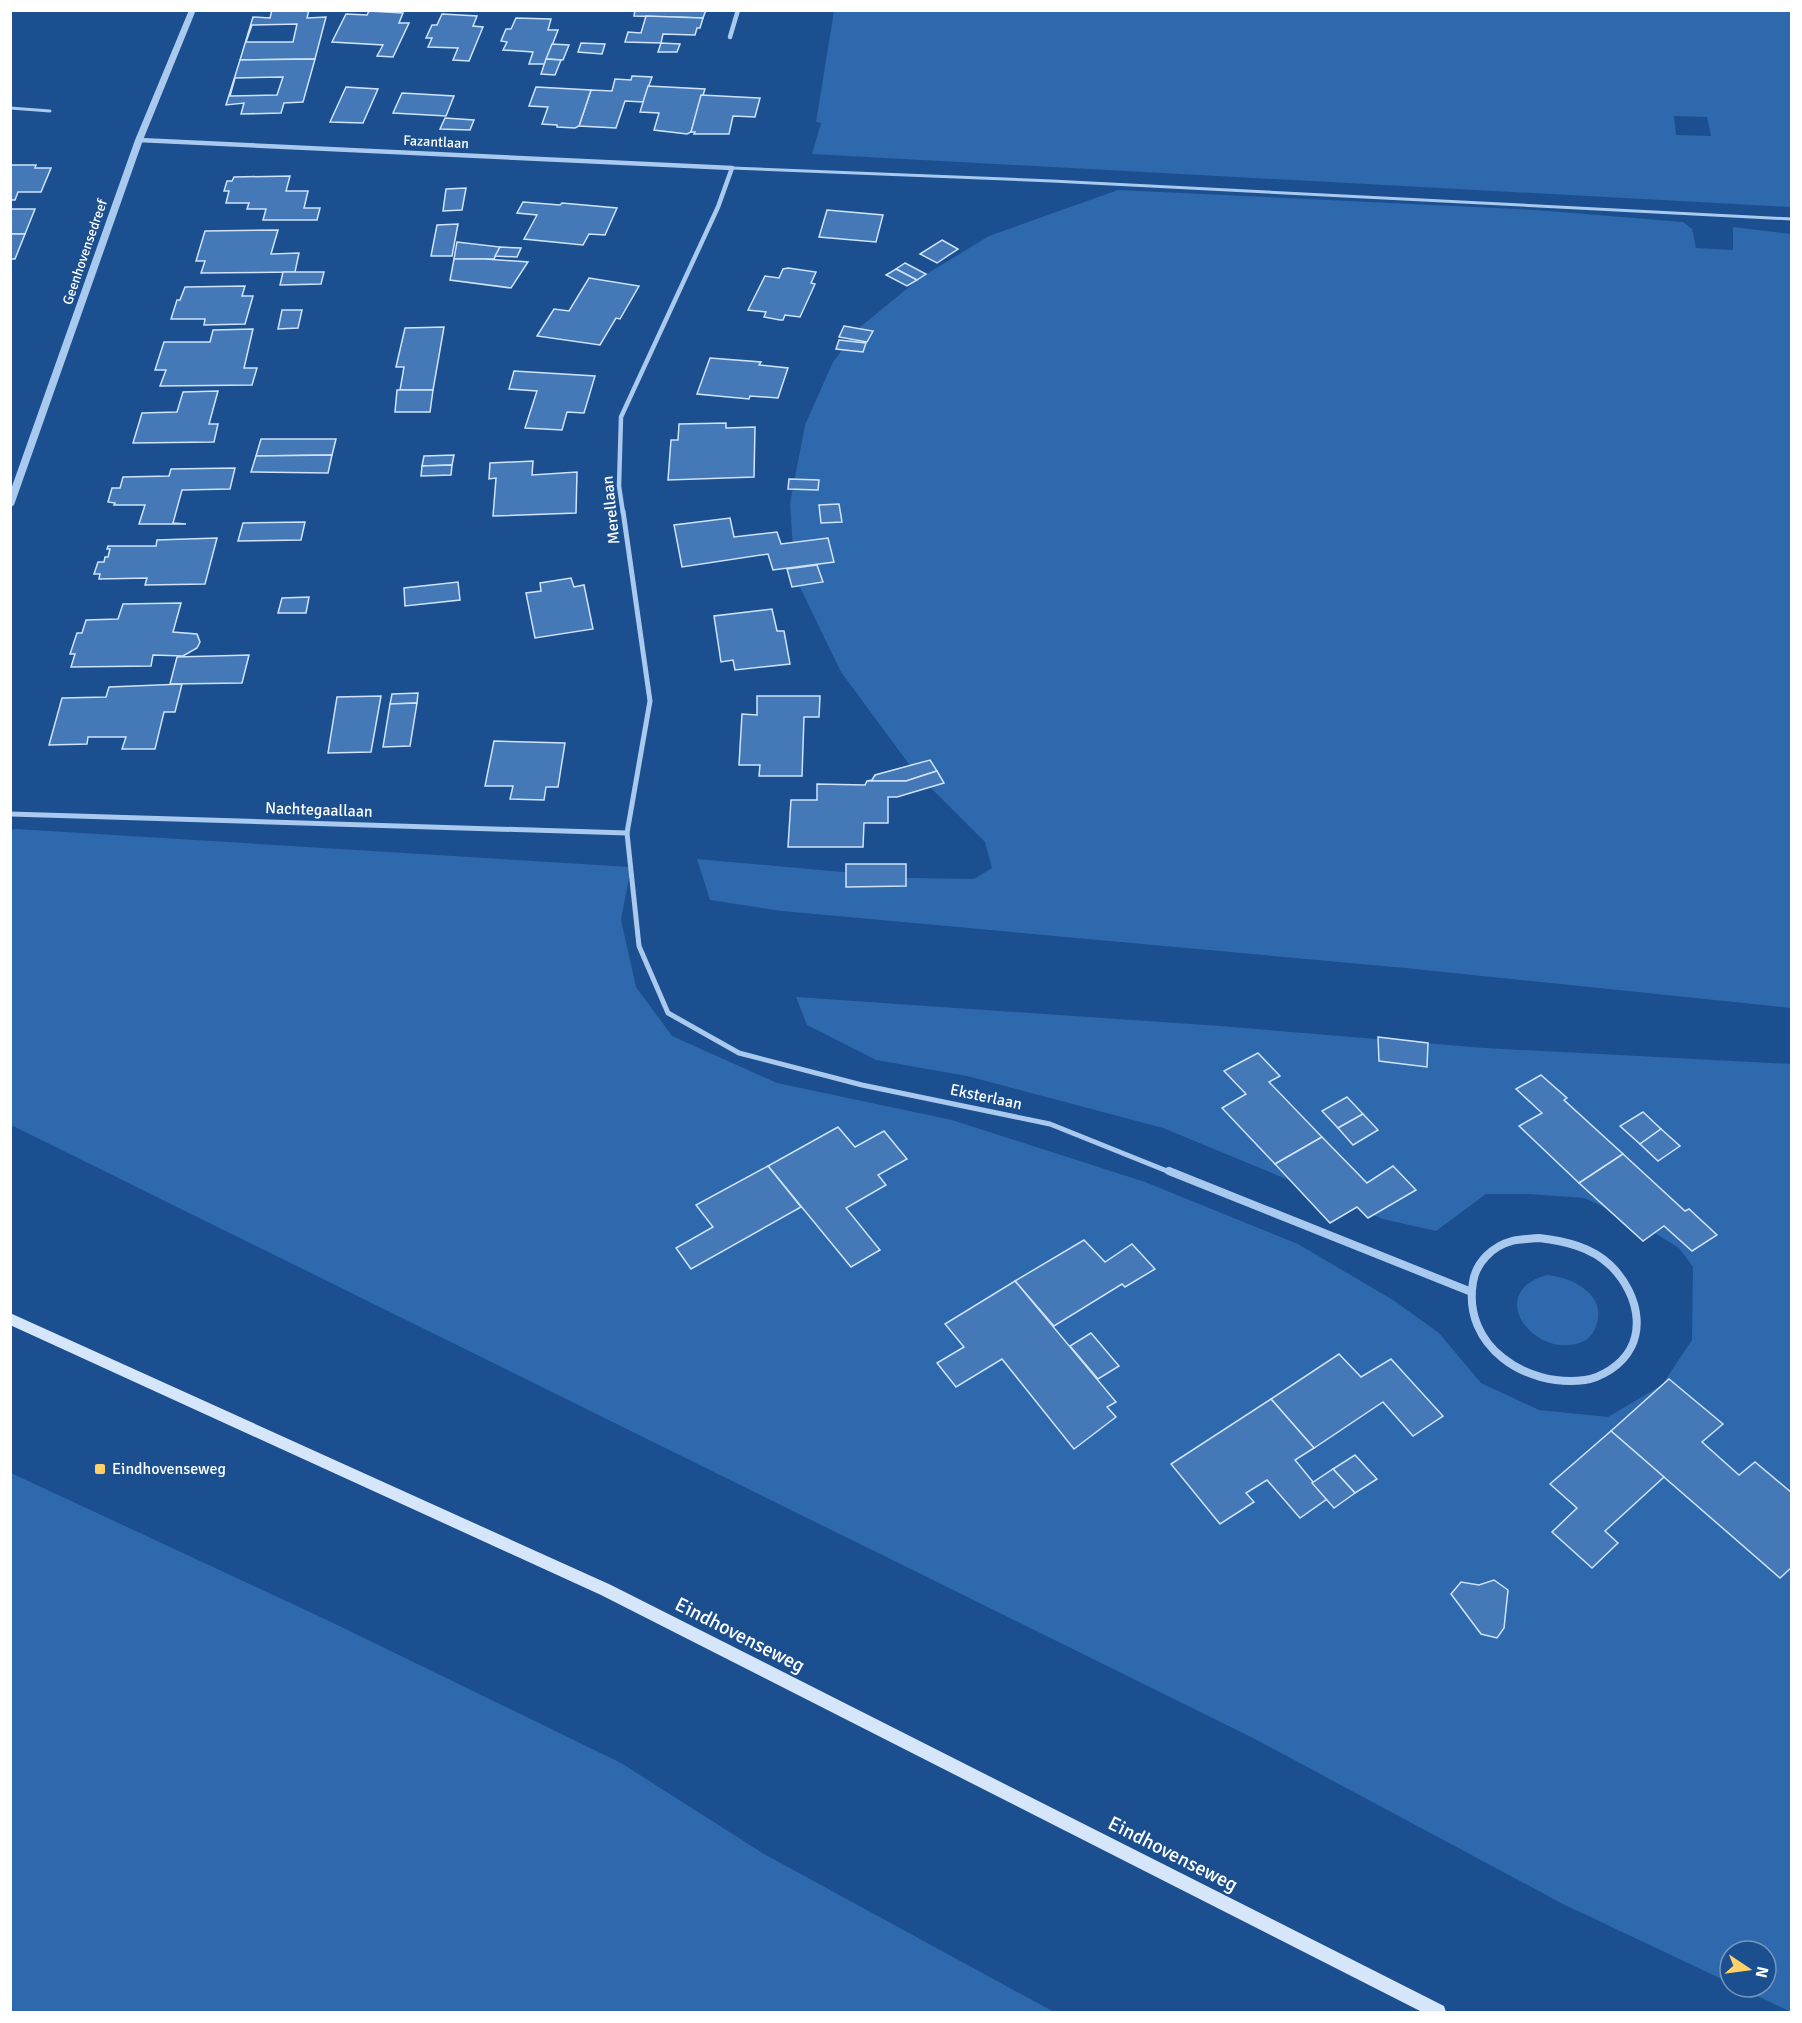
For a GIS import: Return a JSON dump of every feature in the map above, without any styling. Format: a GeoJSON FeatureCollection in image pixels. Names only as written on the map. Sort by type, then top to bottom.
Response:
{"type":"FeatureCollection","features":[{"type":"Feature","properties":{"kind":"main road","name":"Eindhovenseweg"},"geometry":{"type":"LineString","coordinates":[[10,1319],[606,1590],[1438,2013]]}},
{"type":"Feature","properties":{"kind":"street","name":"Geenhovensedreef"},"geometry":{"type":"LineString","coordinates":[[10,505],[139,140],[193,10]]}},
{"type":"Feature","properties":{"kind":"street"},"geometry":{"type":"LineString","coordinates":[[730,37],[738,10]]}},
{"type":"Feature","properties":{"kind":"street","name":"Fazantlaan"},"geometry":{"type":"LineString","coordinates":[[139,140],[732,168]]}},
{"type":"Feature","properties":{"kind":"street","name":"Merellaan"},"geometry":{"type":"LineString","coordinates":[[627,833],[650,701],[619,486],[621,417],[718,207],[732,168]]}},
{"type":"Feature","properties":{"kind":"street","name":"Nachtegaallaan"},"geometry":{"type":"LineString","coordinates":[[10,814],[627,833]]}},
{"type":"Feature","properties":{"kind":"street","name":"Eksterlaan"},"geometry":{"type":"LineString","coordinates":[[627,833],[639,946],[668,1013],[739,1053],[862,1084],[1050,1125],[1469,1291]]}},
{"type":"Feature","properties":{"kind":"street"},"geometry":{"type":"LineString","coordinates":[[1539,1238],[1566,1241],[1591,1252],[1608,1263],[1633,1294],[1638,1311],[1639,1328],[1635,1344],[1620,1364],[1598,1377],[1576,1382],[1551,1380],[1526,1372],[1504,1360],[1480,1334],[1471,1312],[1469,1291],[1475,1271],[1484,1258],[1497,1248],[1513,1241],[1539,1238]]}},
{"type":"Feature","properties":{"kind":"lane"},"geometry":{"type":"LineString","coordinates":[[10,108],[50,111]]}},
{"type":"Feature","properties":{"kind":"lane"},"geometry":{"type":"LineString","coordinates":[[732,168],[1052,181],[1791,219]]}},
{"type":"Feature","properties":{"kind":"shaded area"},"geometry":{"type":"Polygon","coordinates":[[[834,11],[1791,11],[1791,207],[812,154],[821,123],[816,122],[834,11]],[[1674,116],[1676,135],[1711,136],[1707,117],[1674,116]]]}},
{"type":"Feature","properties":{"kind":"shaded area"},"geometry":{"type":"Polygon","coordinates":[[[1118,190],[1536,210],[1683,222],[1692,229],[1696,248],[1733,250],[1733,227],[1791,234],[1791,1008],[1405,968],[782,911],[710,900],[697,859],[909,878],[974,879],[992,868],[985,842],[914,771],[841,672],[795,577],[790,503],[805,425],[833,362],[859,328],[920,278],[989,236],[1118,190]]]}},
{"type":"Feature","properties":{"kind":"shaded area"},"geometry":{"type":"Polygon","coordinates":[[[10,830],[631,867],[621,920],[636,987],[672,1036],[777,1083],[952,1120],[1145,1182],[1298,1244],[1393,1300],[1439,1333],[1481,1383],[1539,1410],[1608,1417],[1662,1385],[1692,1340],[1693,1267],[1679,1248],[1635,1221],[1584,1198],[1486,1194],[1436,1231],[1383,1219],[1163,1128],[967,1076],[876,1060],[807,1025],[796,997],[1220,1026],[1485,1048],[1791,1064],[1791,2012],[1764,1999],[1778,1999],[1778,1939],[1718,1939],[1718,1977],[1563,1904],[1253,1738],[11,1125],[10,830]]]}},
{"type":"Feature","properties":{"kind":"shaded area"},"geometry":{"type":"Polygon","coordinates":[[[1547,1275],[1567,1279],[1577,1284],[1592,1297],[1597,1305],[1596,1326],[1585,1341],[1565,1345],[1548,1342],[1534,1334],[1523,1322],[1517,1309],[1519,1296],[1528,1284],[1547,1275]]]}},
{"type":"Feature","properties":{"kind":"shaded area"},"geometry":{"type":"Polygon","coordinates":[[[11,1473],[329,1621],[621,1763],[764,1854],[1054,2012],[11,2012],[11,1473]]]}},
{"type":"Feature","properties":{"kind":"building"},"geometry":{"type":"Polygon","coordinates":[[[272,10],[309,10],[307,18],[326,17],[315,59],[240,60],[253,17],[270,18],[272,10]],[[297,24],[252,25],[246,42],[293,42],[297,24]]]}},
{"type":"Feature","properties":{"kind":"building"},"geometry":{"type":"Polygon","coordinates":[[[635,10],[706,10],[703,18],[634,16],[635,10]]]}},
{"type":"Feature","properties":{"kind":"building"},"geometry":{"type":"Polygon","coordinates":[[[369,11],[403,13],[399,23],[409,23],[393,57],[377,56],[383,45],[332,42],[346,14],[367,15],[369,11]]]}},
{"type":"Feature","properties":{"kind":"building"},"geometry":{"type":"Polygon","coordinates":[[[442,14],[477,16],[473,26],[483,27],[469,61],[453,60],[458,48],[428,47],[432,38],[426,38],[432,25],[437,25],[442,14]]]}},
{"type":"Feature","properties":{"kind":"building"},"geometry":{"type":"Polygon","coordinates":[[[646,16],[703,18],[695,35],[663,34],[661,43],[625,42],[628,32],[641,33],[646,16]]]}},
{"type":"Feature","properties":{"kind":"building"},"geometry":{"type":"Polygon","coordinates":[[[516,18],[551,19],[548,30],[558,30],[545,64],[529,64],[533,52],[503,50],[507,42],[501,41],[506,29],[511,29],[516,18]]]}},
{"type":"Feature","properties":{"kind":"building"},"geometry":{"type":"Polygon","coordinates":[[[581,43],[605,44],[602,54],[578,52],[581,43]]]}},
{"type":"Feature","properties":{"kind":"building"},"geometry":{"type":"Polygon","coordinates":[[[661,43],[680,44],[677,52],[658,52],[661,43]]]}},
{"type":"Feature","properties":{"kind":"building"},"geometry":{"type":"Polygon","coordinates":[[[552,44],[569,45],[563,60],[546,59],[552,44]]]}},
{"type":"Feature","properties":{"kind":"building"},"geometry":{"type":"Polygon","coordinates":[[[315,59],[303,102],[284,103],[281,113],[241,114],[244,103],[226,105],[240,60],[315,59]],[[283,77],[235,78],[230,96],[277,95],[283,77]]]}},
{"type":"Feature","properties":{"kind":"building"},"geometry":{"type":"Polygon","coordinates":[[[546,59],[561,60],[555,75],[541,74],[546,59]]]}},
{"type":"Feature","properties":{"kind":"building"},"geometry":{"type":"Polygon","coordinates":[[[632,76],[652,77],[643,102],[625,101],[616,128],[579,126],[591,90],[612,91],[615,79],[631,80],[632,76]]]}},
{"type":"Feature","properties":{"kind":"building"},"geometry":{"type":"Polygon","coordinates":[[[648,86],[705,89],[691,132],[687,134],[654,130],[659,113],[640,112],[648,86]]]}},
{"type":"Feature","properties":{"kind":"building"},"geometry":{"type":"Polygon","coordinates":[[[346,87],[378,89],[363,123],[330,122],[346,87]]]}},
{"type":"Feature","properties":{"kind":"building"},"geometry":{"type":"Polygon","coordinates":[[[536,87],[591,90],[579,126],[575,128],[542,124],[548,107],[529,106],[536,87]]]}},
{"type":"Feature","properties":{"kind":"building"},"geometry":{"type":"Polygon","coordinates":[[[402,93],[454,96],[446,116],[393,113],[402,93]]]}},
{"type":"Feature","properties":{"kind":"building"},"geometry":{"type":"Polygon","coordinates":[[[701,95],[760,98],[755,117],[733,116],[729,134],[694,134],[695,132],[691,132],[701,95]]]}},
{"type":"Feature","properties":{"kind":"building"},"geometry":{"type":"Polygon","coordinates":[[[445,118],[474,120],[470,130],[440,129],[445,118]]]}},
{"type":"Feature","properties":{"kind":"building"},"geometry":{"type":"Polygon","coordinates":[[[10,165],[36,165],[35,168],[51,168],[41,192],[18,192],[15,200],[10,200],[10,165]]]}},
{"type":"Feature","properties":{"kind":"building"},"geometry":{"type":"Polygon","coordinates":[[[290,176],[286,191],[308,191],[304,208],[320,208],[317,220],[263,220],[266,209],[247,209],[249,203],[226,203],[229,191],[224,191],[227,181],[232,181],[234,177],[290,176]]]}},
{"type":"Feature","properties":{"kind":"building"},"geometry":{"type":"Polygon","coordinates":[[[466,188],[462,210],[443,211],[446,189],[466,188]]]}},
{"type":"Feature","properties":{"kind":"building"},"geometry":{"type":"Polygon","coordinates":[[[523,202],[617,208],[605,235],[589,234],[583,245],[524,239],[537,215],[517,213],[523,202]]]}},
{"type":"Feature","properties":{"kind":"building"},"geometry":{"type":"Polygon","coordinates":[[[10,209],[35,209],[25,234],[10,234],[10,209]]]}},
{"type":"Feature","properties":{"kind":"building"},"geometry":{"type":"Polygon","coordinates":[[[827,210],[883,215],[876,242],[819,237],[827,210]]]}},
{"type":"Feature","properties":{"kind":"building"},"geometry":{"type":"Polygon","coordinates":[[[458,224],[452,256],[431,256],[437,225],[458,224]]]}},
{"type":"Feature","properties":{"kind":"building"},"geometry":{"type":"Polygon","coordinates":[[[278,230],[271,254],[299,253],[295,272],[201,273],[205,261],[196,261],[205,231],[278,230]]]}},
{"type":"Feature","properties":{"kind":"building"},"geometry":{"type":"Polygon","coordinates":[[[10,234],[25,234],[15,259],[10,259],[10,234]]]}},
{"type":"Feature","properties":{"kind":"building"},"geometry":{"type":"Polygon","coordinates":[[[942,240],[958,249],[937,263],[920,254],[942,240]]]}},
{"type":"Feature","properties":{"kind":"building"},"geometry":{"type":"Polygon","coordinates":[[[457,242],[500,247],[494,259],[454,259],[457,242]]]}},
{"type":"Feature","properties":{"kind":"building"},"geometry":{"type":"Polygon","coordinates":[[[500,247],[521,248],[517,257],[495,256],[500,247]]]}},
{"type":"Feature","properties":{"kind":"building"},"geometry":{"type":"Polygon","coordinates":[[[454,259],[528,262],[511,288],[450,280],[454,259]]]}},
{"type":"Feature","properties":{"kind":"building"},"geometry":{"type":"Polygon","coordinates":[[[905,263],[926,274],[917,280],[896,269],[905,263]]]}},
{"type":"Feature","properties":{"kind":"building"},"geometry":{"type":"Polygon","coordinates":[[[783,269],[816,272],[811,283],[815,284],[800,317],[785,315],[783,320],[780,320],[764,317],[766,312],[748,310],[765,276],[779,278],[783,269]]]}},
{"type":"Feature","properties":{"kind":"building"},"geometry":{"type":"Polygon","coordinates":[[[896,269],[917,280],[907,286],[886,275],[896,269]]]}},
{"type":"Feature","properties":{"kind":"building"},"geometry":{"type":"Polygon","coordinates":[[[283,272],[324,272],[321,284],[280,285],[283,272]]]}},
{"type":"Feature","properties":{"kind":"building"},"geometry":{"type":"Polygon","coordinates":[[[589,278],[639,286],[620,319],[616,318],[600,345],[537,336],[554,309],[569,311],[589,278]]]}},
{"type":"Feature","properties":{"kind":"building"},"geometry":{"type":"Polygon","coordinates":[[[245,286],[242,296],[253,296],[245,324],[204,325],[205,319],[171,319],[177,300],[180,300],[185,287],[245,286]]]}},
{"type":"Feature","properties":{"kind":"building"},"geometry":{"type":"Polygon","coordinates":[[[282,310],[302,310],[298,328],[278,329],[282,310]]]}},
{"type":"Feature","properties":{"kind":"building"},"geometry":{"type":"Polygon","coordinates":[[[844,326],[873,331],[867,342],[839,337],[844,326]]]}},
{"type":"Feature","properties":{"kind":"building"},"geometry":{"type":"Polygon","coordinates":[[[444,327],[433,390],[400,390],[404,367],[396,367],[405,328],[444,327]]]}},
{"type":"Feature","properties":{"kind":"building"},"geometry":{"type":"Polygon","coordinates":[[[253,329],[244,368],[257,368],[252,385],[160,386],[166,370],[155,370],[164,342],[210,342],[213,330],[253,329]]]}},
{"type":"Feature","properties":{"kind":"building"},"geometry":{"type":"Polygon","coordinates":[[[839,340],[866,343],[863,352],[836,349],[839,340]]]}},
{"type":"Feature","properties":{"kind":"building"},"geometry":{"type":"Polygon","coordinates":[[[710,358],[761,362],[759,365],[788,368],[778,398],[750,396],[749,399],[697,394],[710,358]]]}},
{"type":"Feature","properties":{"kind":"building"},"geometry":{"type":"Polygon","coordinates":[[[514,371],[595,376],[584,413],[567,412],[562,430],[525,428],[537,391],[509,389],[514,371]]]}},
{"type":"Feature","properties":{"kind":"building"},"geometry":{"type":"Polygon","coordinates":[[[397,390],[433,390],[430,412],[395,412],[397,390]]]}},
{"type":"Feature","properties":{"kind":"building"},"geometry":{"type":"Polygon","coordinates":[[[218,391],[209,424],[218,424],[214,442],[133,443],[142,413],[177,412],[183,392],[218,391]]]}},
{"type":"Feature","properties":{"kind":"building"},"geometry":{"type":"Polygon","coordinates":[[[726,423],[726,428],[755,427],[754,477],[668,480],[671,440],[678,440],[679,424],[726,423]]]}},
{"type":"Feature","properties":{"kind":"building"},"geometry":{"type":"Polygon","coordinates":[[[261,439],[336,439],[332,455],[256,456],[261,439]]]}},
{"type":"Feature","properties":{"kind":"building"},"geometry":{"type":"Polygon","coordinates":[[[332,455],[328,473],[251,472],[256,456],[332,455]]]}},
{"type":"Feature","properties":{"kind":"building"},"geometry":{"type":"Polygon","coordinates":[[[454,455],[452,465],[422,466],[424,456],[454,455]]]}},
{"type":"Feature","properties":{"kind":"building"},"geometry":{"type":"Polygon","coordinates":[[[533,461],[532,475],[577,472],[576,513],[493,516],[496,478],[489,479],[490,463],[533,461]]]}},
{"type":"Feature","properties":{"kind":"building"},"geometry":{"type":"Polygon","coordinates":[[[452,465],[451,475],[421,476],[422,466],[452,465]]]}},
{"type":"Feature","properties":{"kind":"building"},"geometry":{"type":"Polygon","coordinates":[[[235,468],[230,489],[182,490],[173,523],[186,524],[139,524],[145,505],[114,505],[115,503],[108,502],[112,488],[120,488],[123,477],[169,476],[171,469],[235,468]]]}},
{"type":"Feature","properties":{"kind":"building"},"geometry":{"type":"Polygon","coordinates":[[[789,479],[819,480],[818,490],[788,489],[789,479]]]}},
{"type":"Feature","properties":{"kind":"building"},"geometry":{"type":"Polygon","coordinates":[[[839,504],[842,522],[821,523],[819,505],[839,504]]]}},
{"type":"Feature","properties":{"kind":"building"},"geometry":{"type":"Polygon","coordinates":[[[730,518],[734,537],[777,532],[781,544],[828,538],[834,562],[773,570],[768,554],[682,567],[674,525],[730,518]]]}},
{"type":"Feature","properties":{"kind":"building"},"geometry":{"type":"Polygon","coordinates":[[[305,522],[301,540],[238,541],[243,523],[305,522]]]}},
{"type":"Feature","properties":{"kind":"building"},"geometry":{"type":"Polygon","coordinates":[[[217,538],[205,584],[145,585],[147,578],[99,579],[100,574],[94,574],[98,562],[104,562],[105,557],[108,557],[110,549],[107,549],[108,546],[156,546],[157,540],[217,538]]]}},
{"type":"Feature","properties":{"kind":"building"},"geometry":{"type":"Polygon","coordinates":[[[817,565],[823,582],[792,587],[787,569],[817,565]]]}},
{"type":"Feature","properties":{"kind":"building"},"geometry":{"type":"Polygon","coordinates":[[[571,578],[574,587],[584,585],[593,629],[535,638],[526,593],[541,591],[540,583],[571,578]]]}},
{"type":"Feature","properties":{"kind":"building"},"geometry":{"type":"Polygon","coordinates":[[[458,582],[460,600],[405,606],[404,588],[458,582]]]}},
{"type":"Feature","properties":{"kind":"building"},"geometry":{"type":"Polygon","coordinates":[[[309,597],[306,613],[278,613],[282,598],[309,597]]]}},
{"type":"Feature","properties":{"kind":"building"},"geometry":{"type":"Polygon","coordinates":[[[181,603],[173,632],[197,634],[200,642],[197,648],[183,656],[153,655],[151,666],[71,667],[75,654],[70,654],[77,633],[82,633],[86,620],[118,619],[123,604],[181,603]]]}},
{"type":"Feature","properties":{"kind":"building"},"geometry":{"type":"Polygon","coordinates":[[[772,609],[777,631],[784,631],[790,664],[735,670],[733,660],[721,662],[714,616],[772,609]]]}},
{"type":"Feature","properties":{"kind":"building"},"geometry":{"type":"Polygon","coordinates":[[[249,655],[242,683],[170,684],[177,657],[249,655]]]}},
{"type":"Feature","properties":{"kind":"building"},"geometry":{"type":"Polygon","coordinates":[[[182,684],[175,712],[164,712],[155,749],[122,749],[126,737],[88,737],[87,744],[49,745],[62,698],[106,697],[109,687],[182,684]]]}},
{"type":"Feature","properties":{"kind":"building"},"geometry":{"type":"Polygon","coordinates":[[[418,693],[417,703],[390,704],[392,694],[418,693]]]}},
{"type":"Feature","properties":{"kind":"building"},"geometry":{"type":"Polygon","coordinates":[[[381,696],[371,752],[328,753],[337,697],[381,696]]]}},
{"type":"Feature","properties":{"kind":"building"},"geometry":{"type":"Polygon","coordinates":[[[757,696],[820,696],[819,717],[804,717],[802,776],[759,776],[760,765],[739,765],[742,714],[757,715],[757,696]]]}},
{"type":"Feature","properties":{"kind":"building"},"geometry":{"type":"Polygon","coordinates":[[[417,703],[410,746],[383,747],[390,704],[417,703]]]}},
{"type":"Feature","properties":{"kind":"building"},"geometry":{"type":"Polygon","coordinates":[[[494,741],[565,743],[558,787],[546,787],[544,800],[510,799],[513,786],[485,786],[494,741]]]}},
{"type":"Feature","properties":{"kind":"building"},"geometry":{"type":"Polygon","coordinates":[[[930,760],[937,771],[906,781],[867,781],[872,780],[875,775],[930,760]]]}},
{"type":"Feature","properties":{"kind":"building"},"geometry":{"type":"Polygon","coordinates":[[[937,771],[944,783],[897,797],[888,797],[888,823],[864,823],[863,847],[788,847],[791,800],[817,800],[817,784],[865,785],[867,781],[906,781],[937,771]]]}},
{"type":"Feature","properties":{"kind":"building"},"geometry":{"type":"Polygon","coordinates":[[[846,864],[906,864],[906,886],[846,887],[846,864]]]}},
{"type":"Feature","properties":{"kind":"building"},"geometry":{"type":"Polygon","coordinates":[[[1378,1037],[1428,1043],[1427,1067],[1379,1061],[1378,1037]]]}},
{"type":"Feature","properties":{"kind":"building"},"geometry":{"type":"Polygon","coordinates":[[[1258,1053],[1280,1076],[1269,1082],[1322,1137],[1275,1164],[1222,1108],[1246,1094],[1224,1071],[1258,1053]]]}},
{"type":"Feature","properties":{"kind":"building"},"geometry":{"type":"Polygon","coordinates":[[[1541,1075],[1567,1098],[1564,1100],[1623,1154],[1579,1183],[1519,1126],[1542,1113],[1516,1089],[1541,1075]]]}},
{"type":"Feature","properties":{"kind":"building"},"geometry":{"type":"Polygon","coordinates":[[[1347,1097],[1363,1114],[1338,1128],[1322,1111],[1347,1097]]]}},
{"type":"Feature","properties":{"kind":"building"},"geometry":{"type":"Polygon","coordinates":[[[1643,1112],[1661,1129],[1640,1144],[1620,1126],[1643,1112]]]}},
{"type":"Feature","properties":{"kind":"building"},"geometry":{"type":"Polygon","coordinates":[[[1363,1114],[1378,1130],[1353,1145],[1338,1128],[1363,1114]]]}},
{"type":"Feature","properties":{"kind":"building"},"geometry":{"type":"Polygon","coordinates":[[[838,1127],[855,1147],[884,1131],[907,1159],[878,1175],[886,1185],[846,1208],[880,1250],[851,1267],[768,1166],[838,1127]]]}},
{"type":"Feature","properties":{"kind":"building"},"geometry":{"type":"Polygon","coordinates":[[[1661,1129],[1680,1146],[1658,1161],[1640,1144],[1661,1129]]]}},
{"type":"Feature","properties":{"kind":"building"},"geometry":{"type":"Polygon","coordinates":[[[1322,1137],[1367,1183],[1393,1166],[1416,1190],[1368,1218],[1357,1207],[1330,1223],[1275,1164],[1322,1137]]]}},
{"type":"Feature","properties":{"kind":"building"},"geometry":{"type":"Polygon","coordinates":[[[1623,1154],[1685,1211],[1689,1209],[1717,1235],[1692,1251],[1664,1226],[1643,1241],[1579,1183],[1623,1154]]]}},
{"type":"Feature","properties":{"kind":"building"},"geometry":{"type":"Polygon","coordinates":[[[768,1166],[801,1207],[691,1269],[676,1248],[713,1227],[696,1205],[768,1166]]]}},
{"type":"Feature","properties":{"kind":"building"},"geometry":{"type":"Polygon","coordinates":[[[1084,1240],[1105,1262],[1132,1244],[1155,1269],[1125,1287],[1122,1284],[1054,1326],[1015,1281],[1084,1240]]]}},
{"type":"Feature","properties":{"kind":"building"},"geometry":{"type":"Polygon","coordinates":[[[1015,1281],[1116,1402],[1107,1407],[1116,1417],[1074,1449],[1002,1359],[956,1387],[937,1363],[964,1347],[945,1324],[1015,1281]]]}},
{"type":"Feature","properties":{"kind":"building"},"geometry":{"type":"Polygon","coordinates":[[[1091,1333],[1119,1366],[1098,1379],[1070,1346],[1091,1333]]]}},
{"type":"Feature","properties":{"kind":"building"},"geometry":{"type":"Polygon","coordinates":[[[1339,1354],[1361,1377],[1391,1359],[1443,1416],[1413,1436],[1383,1402],[1314,1448],[1271,1399],[1339,1354]]]}},
{"type":"Feature","properties":{"kind":"building"},"geometry":{"type":"Polygon","coordinates":[[[1669,1379],[1723,1424],[1702,1442],[1739,1475],[1755,1462],[1792,1493],[1792,1567],[1780,1578],[1611,1431],[1669,1379]]]}},
{"type":"Feature","properties":{"kind":"building"},"geometry":{"type":"Polygon","coordinates":[[[1271,1399],[1314,1448],[1295,1460],[1327,1499],[1300,1518],[1267,1480],[1246,1493],[1254,1502],[1220,1524],[1171,1464],[1271,1399]]]}},
{"type":"Feature","properties":{"kind":"building"},"geometry":{"type":"Polygon","coordinates":[[[1611,1431],[1664,1477],[1605,1531],[1618,1543],[1592,1568],[1552,1532],[1577,1508],[1550,1484],[1611,1431]]]}},
{"type":"Feature","properties":{"kind":"building"},"geometry":{"type":"Polygon","coordinates":[[[1355,1455],[1377,1479],[1355,1493],[1333,1469],[1355,1455]]]}},
{"type":"Feature","properties":{"kind":"building"},"geometry":{"type":"Polygon","coordinates":[[[1333,1469],[1355,1493],[1334,1508],[1312,1483],[1333,1469]]]}},
{"type":"Feature","properties":{"kind":"building"},"geometry":{"type":"Polygon","coordinates":[[[1494,1580],[1508,1590],[1504,1628],[1497,1638],[1481,1634],[1451,1594],[1461,1582],[1479,1585],[1494,1580]]]}},
{"type":"Feature","properties":{"kind":"place","name":"Eindhovenseweg"},"geometry":{"type":"Point","coordinates":[100,1469]}}]}
